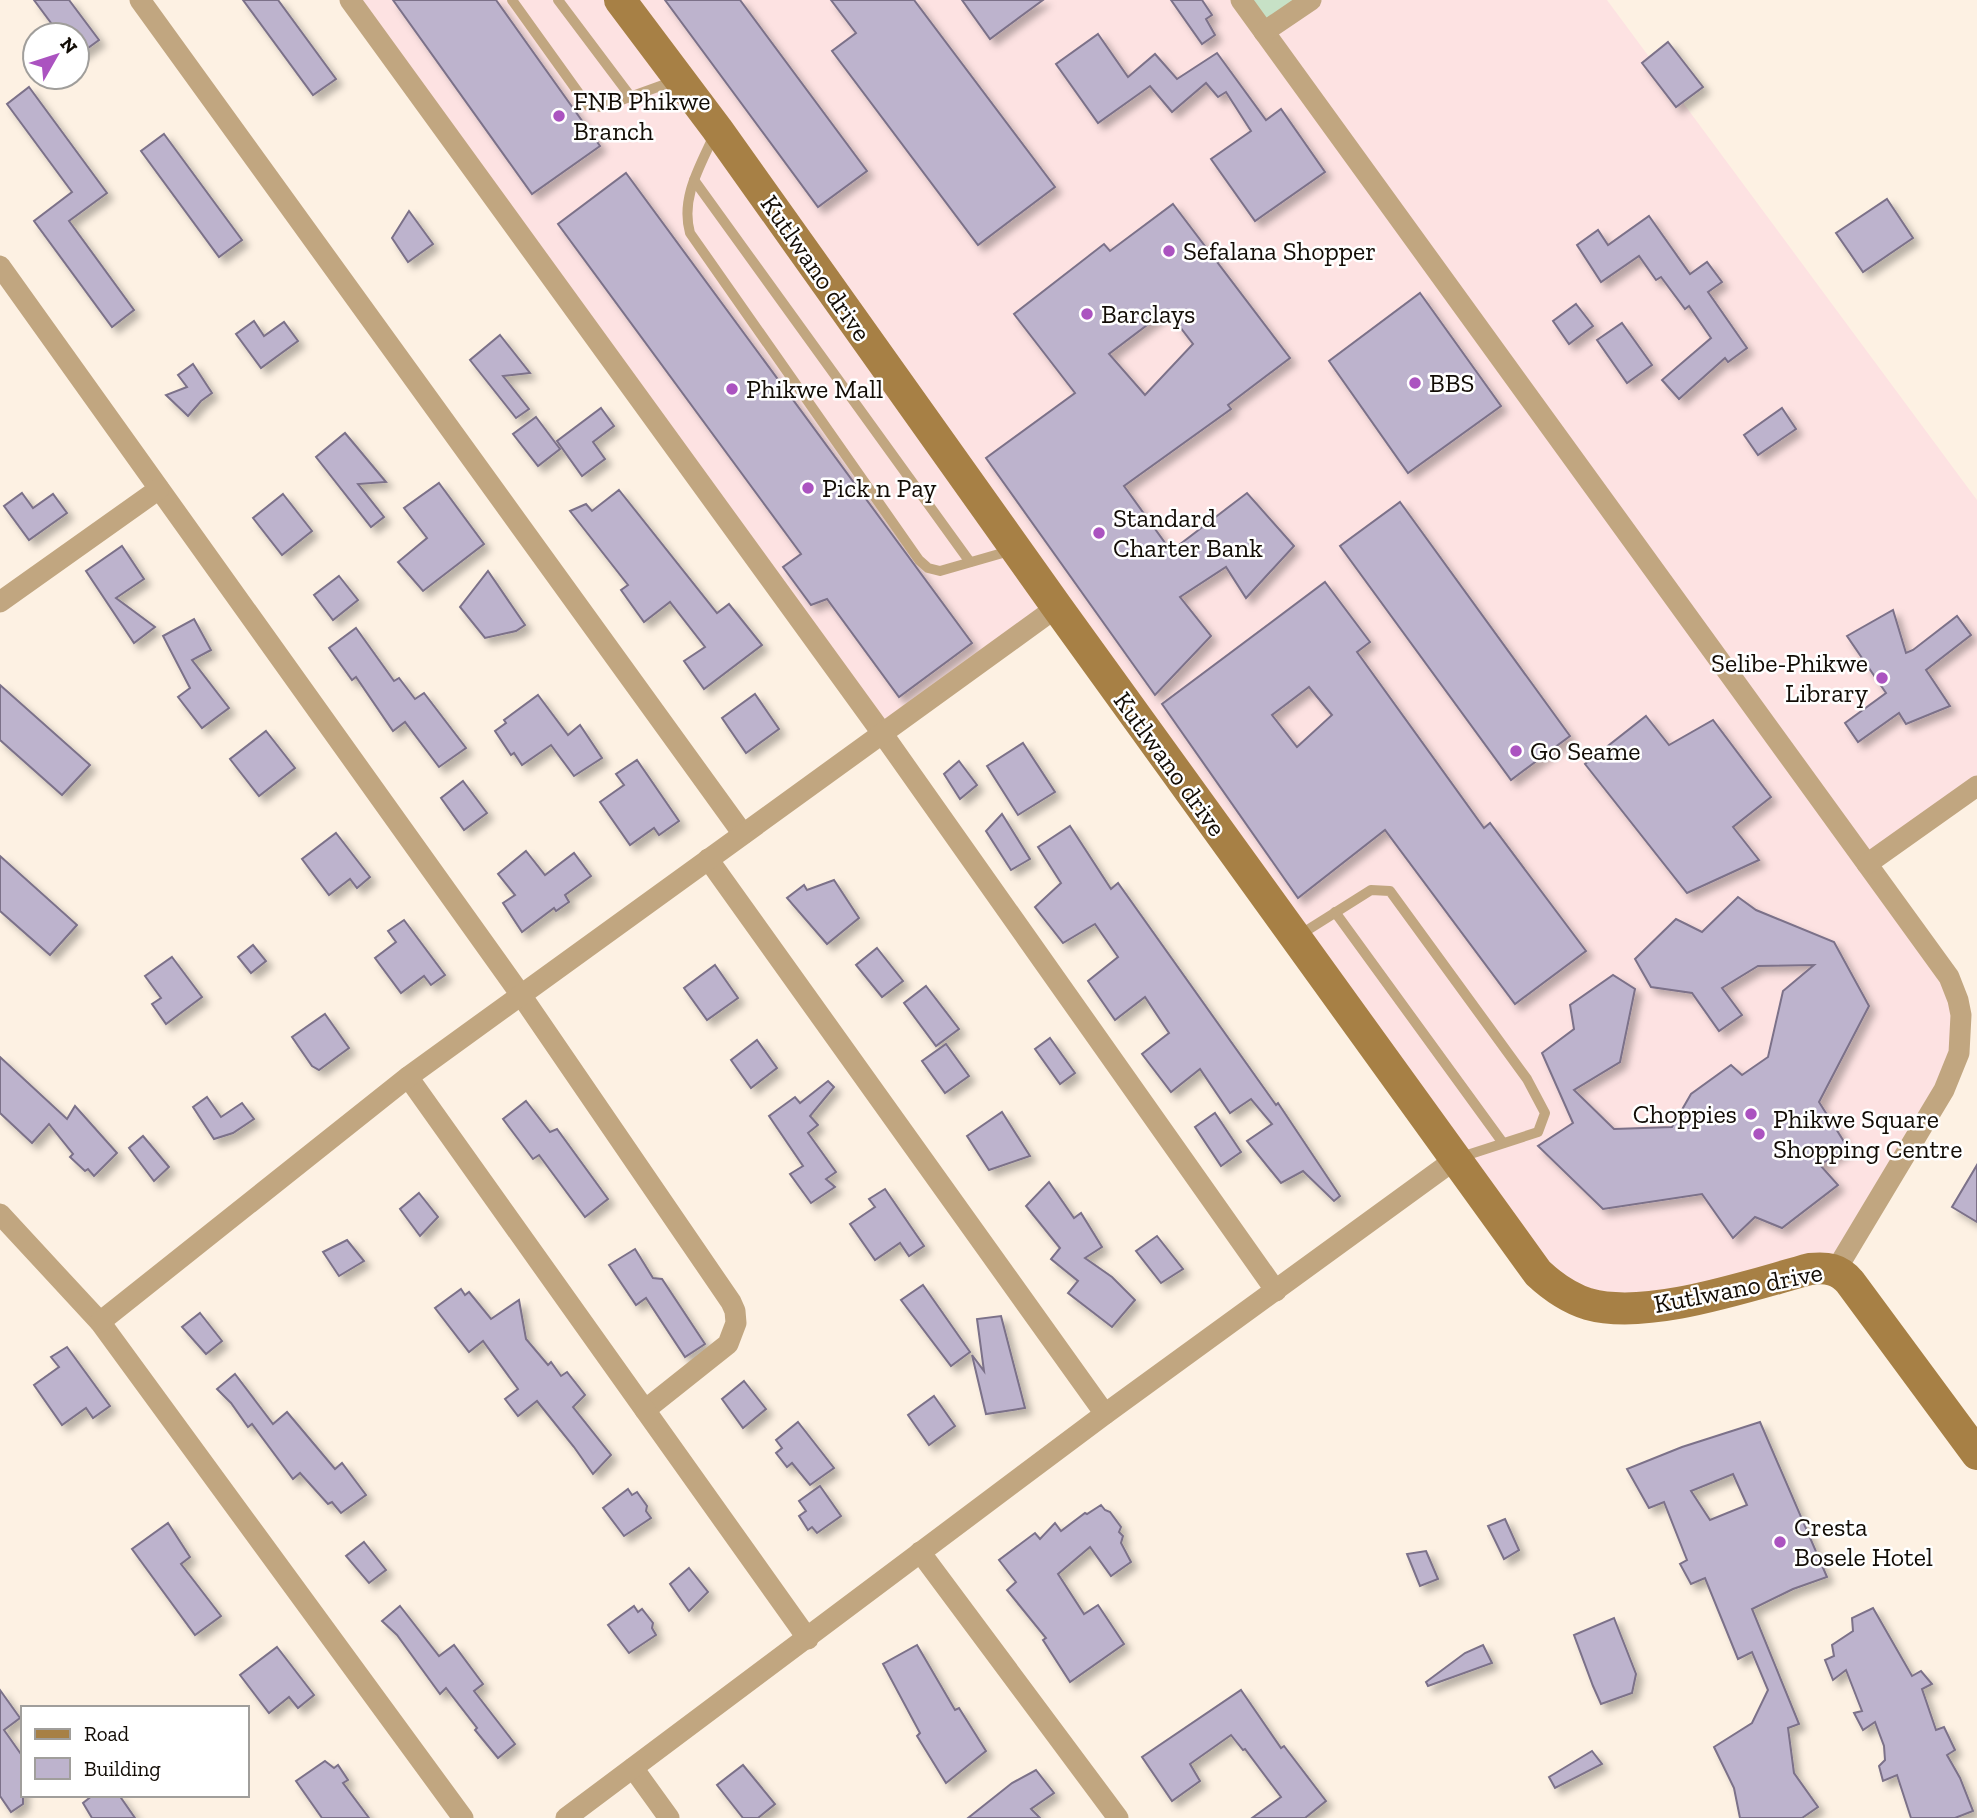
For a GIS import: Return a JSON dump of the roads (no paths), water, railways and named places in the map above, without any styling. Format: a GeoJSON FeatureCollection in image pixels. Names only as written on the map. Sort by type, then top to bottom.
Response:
{"type":"FeatureCollection","features":[{"type":"Feature","properties":{"kind":"street"},"geometry":{"type":"LineString","coordinates":[[140,0],[743,834]]}},
{"type":"Feature","properties":{"kind":"street"},"geometry":{"type":"LineString","coordinates":[[350,0],[882,733],[1276,1291]]}},
{"type":"Feature","properties":{"kind":"street","name":"Kutlwano drive"},"geometry":{"type":"LineString","coordinates":[[620,0],[717,129],[1057,607],[1538,1273],[1559,1290],[1588,1303],[1603,1307],[1658,1307],[1810,1269],[1836,1270]]}},
{"type":"Feature","properties":{"kind":"street"},"geometry":{"type":"LineString","coordinates":[[1241,0],[1949,977],[1958,1000],[1961,1034],[1959,1054],[1944,1090],[1836,1270],[1850,1282],[1977,1454]]}},
{"type":"Feature","properties":{"kind":"street"},"geometry":{"type":"LineString","coordinates":[[1264,32],[1311,0]]}},
{"type":"Feature","properties":{"kind":"street"},"geometry":{"type":"LineString","coordinates":[[0,266],[521,995],[735,1311],[734,1332],[728,1344],[645,1410]]}},
{"type":"Feature","properties":{"kind":"street"},"geometry":{"type":"LineString","coordinates":[[0,602],[159,489]]}},
{"type":"Feature","properties":{"kind":"street"},"geometry":{"type":"LineString","coordinates":[[100,1322],[408,1077],[1057,607]]}},
{"type":"Feature","properties":{"kind":"street"},"geometry":{"type":"LineString","coordinates":[[1867,864],[1977,786]]}},
{"type":"Feature","properties":{"kind":"street"},"geometry":{"type":"LineString","coordinates":[[708,859],[1105,1414]]}},
{"type":"Feature","properties":{"kind":"street"},"geometry":{"type":"LineString","coordinates":[[408,1077],[808,1639]]}},
{"type":"Feature","properties":{"kind":"street"},"geometry":{"type":"LineString","coordinates":[[566,1818],[1105,1414],[1457,1158]]}},
{"type":"Feature","properties":{"kind":"street"},"geometry":{"type":"LineString","coordinates":[[0,1214],[100,1322],[463,1818]]}},
{"type":"Feature","properties":{"kind":"street"},"geometry":{"type":"LineString","coordinates":[[920,1552],[1118,1818]]}},
{"type":"Feature","properties":{"kind":"street"},"geometry":{"type":"LineString","coordinates":[[633,1768],[668,1818]]}},
{"type":"Feature","properties":{"kind":"lane"},"geometry":{"type":"LineString","coordinates":[[512,0],[588,106],[602,107],[679,79]]}},
{"type":"Feature","properties":{"kind":"lane"},"geometry":{"type":"LineString","coordinates":[[558,0],[631,97]]}},
{"type":"Feature","properties":{"kind":"lane"},"geometry":{"type":"LineString","coordinates":[[717,129],[688,194],[686,219],[690,233],[919,560],[928,568],[940,571],[1016,549]]}},
{"type":"Feature","properties":{"kind":"lane"},"geometry":{"type":"LineString","coordinates":[[694,180],[970,562]]}},
{"type":"Feature","properties":{"kind":"lane"},"geometry":{"type":"LineString","coordinates":[[1296,937],[1371,890],[1390,891],[1527,1079],[1545,1114],[1538,1132],[1457,1158]]}},
{"type":"Feature","properties":{"kind":"lane"},"geometry":{"type":"LineString","coordinates":[[1335,912],[1503,1143]]}},
{"type":"Feature","properties":{"kind":"place","name":"FNB Phikwe Branch"},"geometry":{"type":"Point","coordinates":[559,116]}},
{"type":"Feature","properties":{"kind":"place","name":"Sefalana Shopper"},"geometry":{"type":"Point","coordinates":[1169,251]}},
{"type":"Feature","properties":{"kind":"place","name":"Barclays"},"geometry":{"type":"Point","coordinates":[1087,314]}},
{"type":"Feature","properties":{"kind":"place","name":"BBS"},"geometry":{"type":"Point","coordinates":[1415,383]}},
{"type":"Feature","properties":{"kind":"place","name":"Phikwe Mall"},"geometry":{"type":"Point","coordinates":[732,389]}},
{"type":"Feature","properties":{"kind":"place","name":"Pick n Pay"},"geometry":{"type":"Point","coordinates":[808,488]}},
{"type":"Feature","properties":{"kind":"place","name":"Standard Charter Bank"},"geometry":{"type":"Point","coordinates":[1099,533]}},
{"type":"Feature","properties":{"kind":"place","name":"Selibe-Phikwe Library"},"geometry":{"type":"Point","coordinates":[1882,678]}},
{"type":"Feature","properties":{"kind":"place","name":"Go Seame"},"geometry":{"type":"Point","coordinates":[1516,751]}},
{"type":"Feature","properties":{"kind":"place","name":"Choppies"},"geometry":{"type":"Point","coordinates":[1751,1114]}},
{"type":"Feature","properties":{"kind":"place","name":"Phikwe Square Shopping Centre"},"geometry":{"type":"Point","coordinates":[1759,1134]}},
{"type":"Feature","properties":{"kind":"place","name":"Cresta Bosele Hotel"},"geometry":{"type":"Point","coordinates":[1780,1542]}}]}
